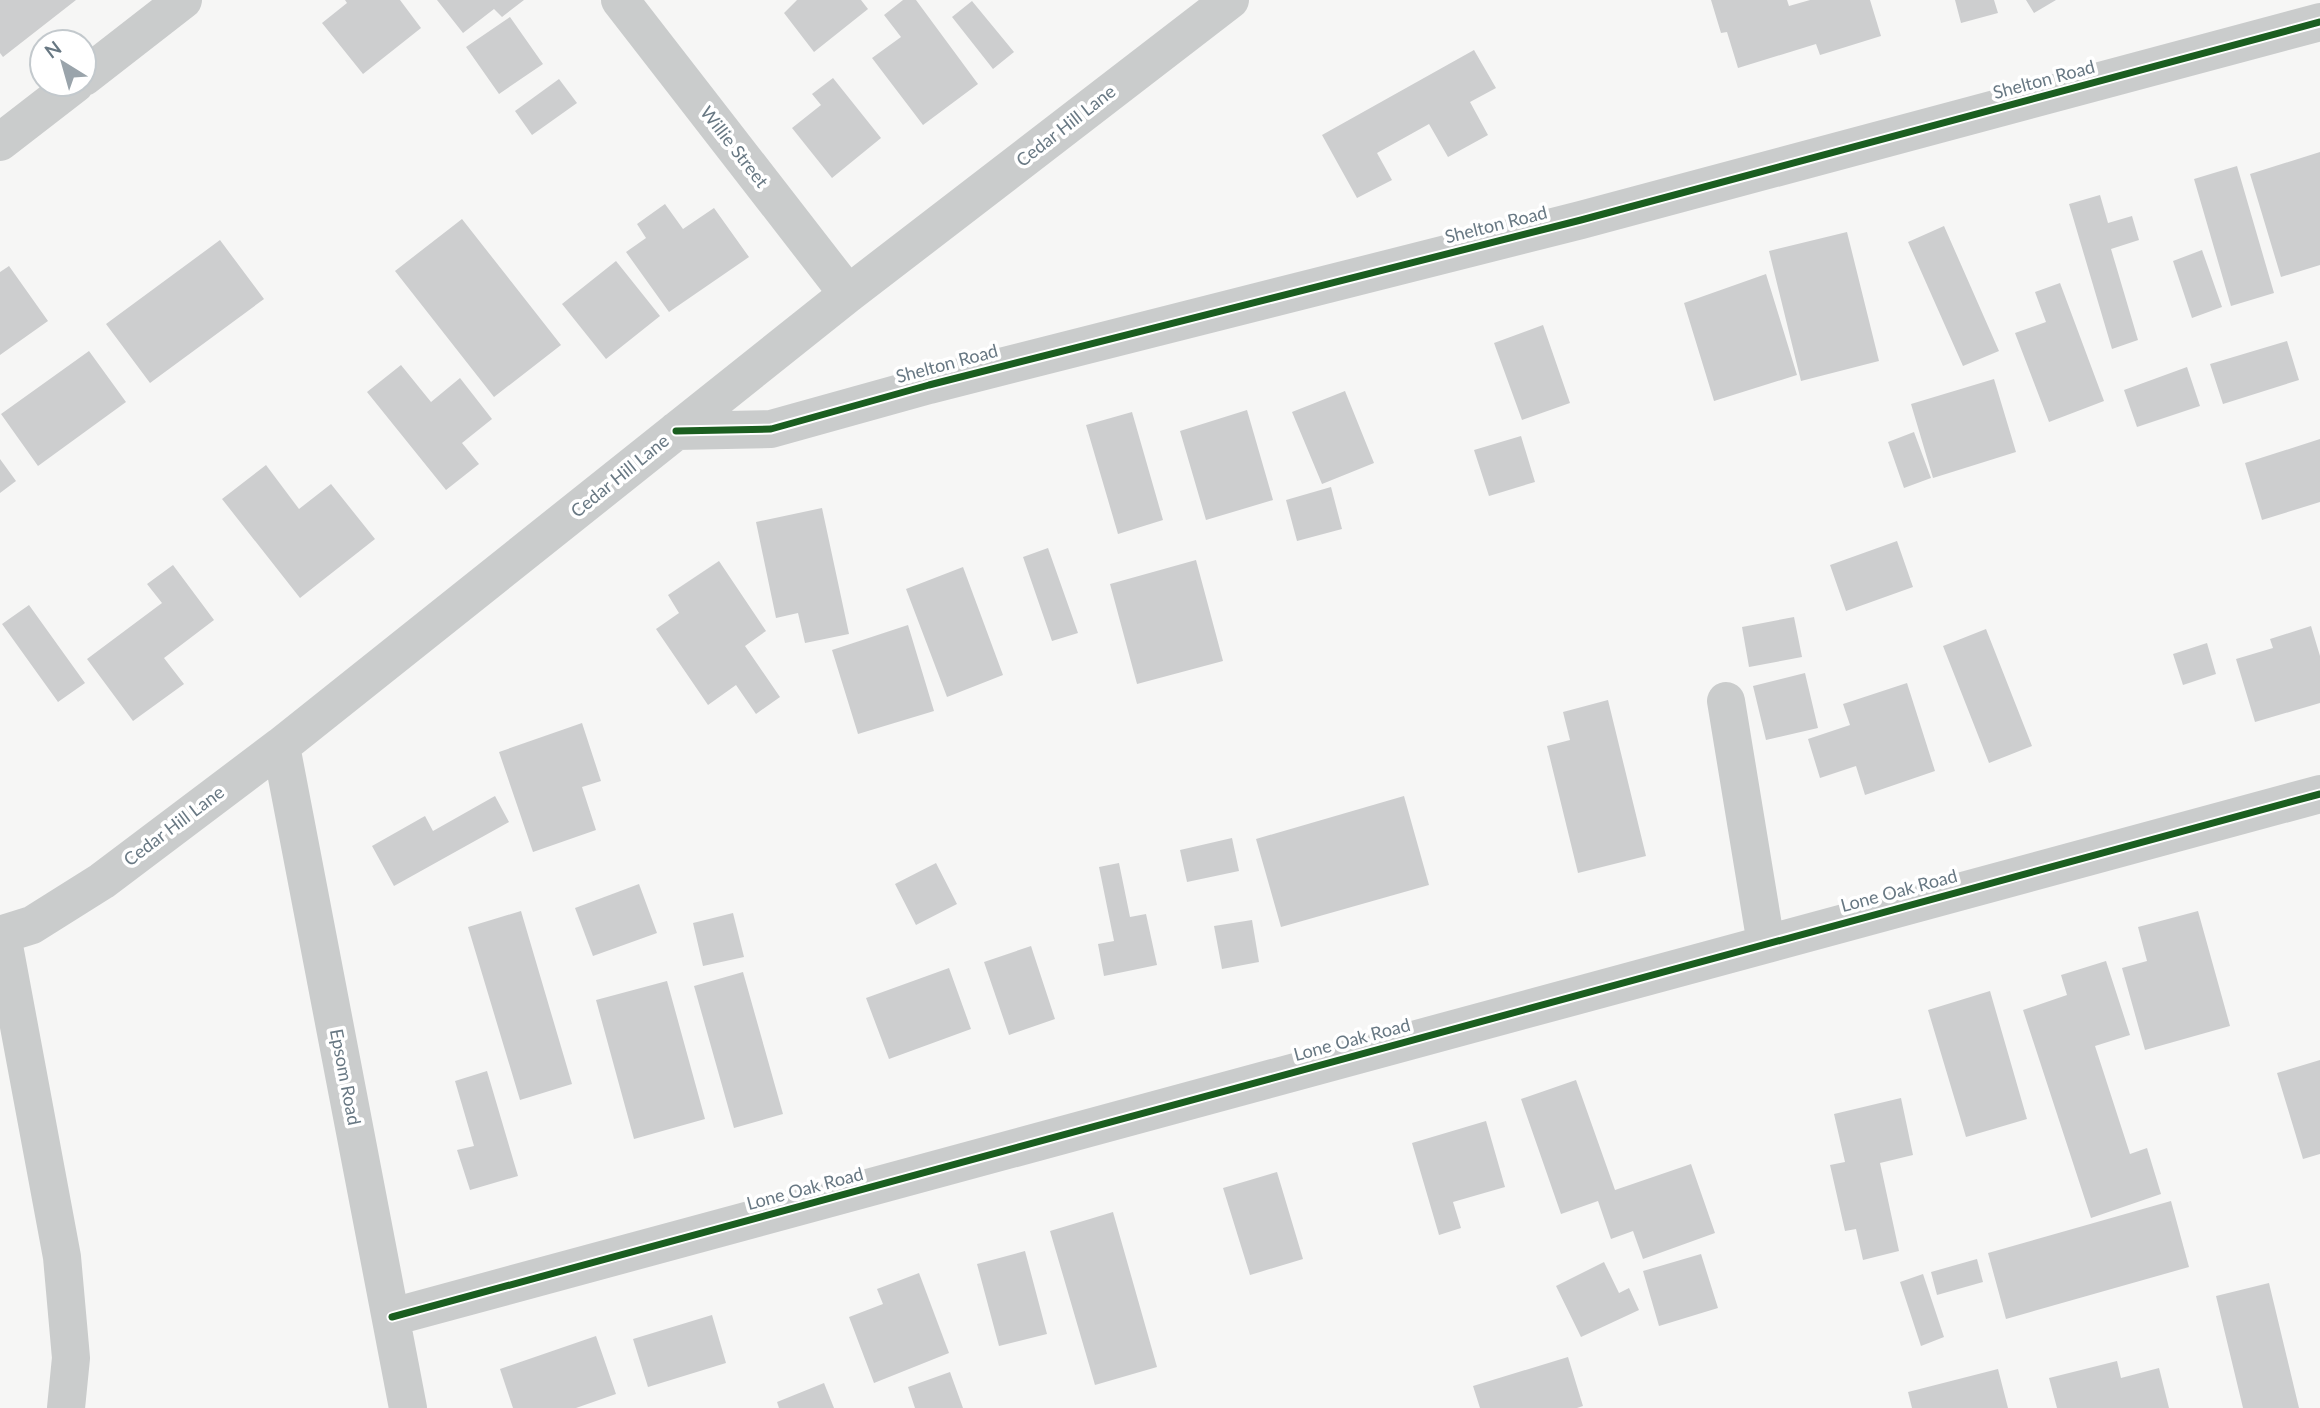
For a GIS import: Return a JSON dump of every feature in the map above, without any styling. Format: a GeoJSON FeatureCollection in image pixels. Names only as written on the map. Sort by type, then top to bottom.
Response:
{"type":"FeatureCollection","features":[{"type":"Feature","properties":{"kind":"street"},"geometry":{"type":"LineString","coordinates":[[98,66],[183,0]]}},
{"type":"Feature","properties":{"kind":"street","name":"Willie Street"},"geometry":{"type":"LineString","coordinates":[[620,0],[848,294]]}},
{"type":"Feature","properties":{"kind":"street","name":"Cedar Hill Lane"},"geometry":{"type":"LineString","coordinates":[[1,935],[32,925],[102,881],[281,746],[848,294],[1230,0]]}},
{"type":"Feature","properties":{"kind":"street","name":"Shelton Road"},"geometry":{"type":"LineString","coordinates":[[676,431],[771,429],[929,385],[1581,220],[2320,22]]}},
{"type":"Feature","properties":{"kind":"street"},"geometry":{"type":"LineString","coordinates":[[0,142],[57,98]]}},
{"type":"Feature","properties":{"kind":"street"},"geometry":{"type":"LineString","coordinates":[[1726,701],[1766,944]]}},
{"type":"Feature","properties":{"kind":"street","name":"Epsom Road"},"geometry":{"type":"LineString","coordinates":[[281,746],[408,1408]]}},
{"type":"Feature","properties":{"kind":"street","name":"Lone Oak Road"},"geometry":{"type":"LineString","coordinates":[[392,1317],[2320,794]]}},
{"type":"Feature","properties":{"kind":"street"},"geometry":{"type":"LineString","coordinates":[[1,935],[62,1257],[71,1358],[66,1408]]}},
{"type":"Feature","properties":{"kind":"building"},"geometry":{"type":"Polygon","coordinates":[[[0,0],[76,0],[40,28],[28,28],[28,37],[3,57],[0,53],[0,0]]]}},
{"type":"Feature","properties":{"kind":"building"},"geometry":{"type":"Polygon","coordinates":[[[345,0],[400,0],[421,28],[363,74],[322,23],[347,3],[345,0]]]}},
{"type":"Feature","properties":{"kind":"building"},"geometry":{"type":"Polygon","coordinates":[[[437,0],[524,0],[502,17],[494,9],[463,33],[437,0]]]}},
{"type":"Feature","properties":{"kind":"building"},"geometry":{"type":"Polygon","coordinates":[[[797,0],[861,0],[868,9],[814,52],[784,13],[797,0]]]}},
{"type":"Feature","properties":{"kind":"building"},"geometry":{"type":"Polygon","coordinates":[[[903,0],[916,0],[978,84],[923,125],[872,58],[901,37],[884,15],[903,0]]]}},
{"type":"Feature","properties":{"kind":"building"},"geometry":{"type":"Polygon","coordinates":[[[1711,0],[1787,0],[1789,6],[1810,0],[1870,0],[1881,36],[1820,55],[1816,44],[1738,68],[1727,32],[1721,33],[1711,0]]]}},
{"type":"Feature","properties":{"kind":"building"},"geometry":{"type":"Polygon","coordinates":[[[1955,0],[1994,0],[1998,13],[1961,23],[1955,0]]]}},
{"type":"Feature","properties":{"kind":"building"},"geometry":{"type":"Polygon","coordinates":[[[2026,0],[2056,0],[2034,13],[2026,0]]]}},
{"type":"Feature","properties":{"kind":"building"},"geometry":{"type":"Polygon","coordinates":[[[972,1],[1014,52],[993,69],[952,17],[972,1]]]}},
{"type":"Feature","properties":{"kind":"building"},"geometry":{"type":"Polygon","coordinates":[[[510,17],[543,64],[499,94],[466,47],[510,17]]]}},
{"type":"Feature","properties":{"kind":"building"},"geometry":{"type":"Polygon","coordinates":[[[1474,50],[1496,88],[1470,102],[1488,135],[1448,157],[1429,124],[1377,153],[1392,180],[1357,198],[1322,135],[1474,50]]]}},
{"type":"Feature","properties":{"kind":"building"},"geometry":{"type":"Polygon","coordinates":[[[833,78],[881,138],[832,178],[792,128],[821,105],[812,94],[833,78]]]}},
{"type":"Feature","properties":{"kind":"building"},"geometry":{"type":"Polygon","coordinates":[[[559,79],[577,103],[532,135],[515,111],[559,79]]]}},
{"type":"Feature","properties":{"kind":"building"},"geometry":{"type":"Polygon","coordinates":[[[2320,152],[2320,265],[2281,277],[2250,174],[2320,152]]]}},
{"type":"Feature","properties":{"kind":"building"},"geometry":{"type":"Polygon","coordinates":[[[2237,166],[2274,293],[2231,306],[2194,179],[2237,166]]]}},
{"type":"Feature","properties":{"kind":"building"},"geometry":{"type":"Polygon","coordinates":[[[2100,195],[2108,223],[2132,216],[2139,240],[2111,249],[2138,340],[2112,349],[2069,204],[2100,195]]]}},
{"type":"Feature","properties":{"kind":"building"},"geometry":{"type":"Polygon","coordinates":[[[665,204],[683,229],[714,208],[749,257],[669,312],[626,252],[646,238],[637,224],[665,204]]]}},
{"type":"Feature","properties":{"kind":"building"},"geometry":{"type":"Polygon","coordinates":[[[462,219],[561,345],[494,397],[395,271],[462,219]]]}},
{"type":"Feature","properties":{"kind":"building"},"geometry":{"type":"Polygon","coordinates":[[[1944,226],[1999,351],[1963,366],[1908,242],[1944,226]]]}},
{"type":"Feature","properties":{"kind":"building"},"geometry":{"type":"Polygon","coordinates":[[[1847,232],[1879,361],[1801,381],[1769,251],[1847,232]]]}},
{"type":"Feature","properties":{"kind":"building"},"geometry":{"type":"Polygon","coordinates":[[[220,240],[264,299],[150,383],[106,324],[220,240]]]}},
{"type":"Feature","properties":{"kind":"building"},"geometry":{"type":"Polygon","coordinates":[[[2202,250],[2222,307],[2192,318],[2173,261],[2202,250]]]}},
{"type":"Feature","properties":{"kind":"building"},"geometry":{"type":"Polygon","coordinates":[[[616,261],[660,316],[606,359],[562,304],[616,261]]]}},
{"type":"Feature","properties":{"kind":"building"},"geometry":{"type":"Polygon","coordinates":[[[9,266],[48,321],[0,355],[0,272],[9,266]]]}},
{"type":"Feature","properties":{"kind":"building"},"geometry":{"type":"Polygon","coordinates":[[[1766,274],[1797,375],[1714,401],[1684,303],[1766,274]]]}},
{"type":"Feature","properties":{"kind":"building"},"geometry":{"type":"Polygon","coordinates":[[[2060,283],[2104,401],[2049,422],[2015,333],[2046,322],[2035,292],[2060,283]]]}},
{"type":"Feature","properties":{"kind":"building"},"geometry":{"type":"Polygon","coordinates":[[[1543,325],[1570,403],[1522,420],[1494,343],[1543,325]]]}},
{"type":"Feature","properties":{"kind":"building"},"geometry":{"type":"Polygon","coordinates":[[[2287,341],[2299,380],[2223,404],[2210,364],[2287,341]]]}},
{"type":"Feature","properties":{"kind":"building"},"geometry":{"type":"Polygon","coordinates":[[[89,351],[126,402],[38,466],[1,414],[89,351]]]}},
{"type":"Feature","properties":{"kind":"building"},"geometry":{"type":"Polygon","coordinates":[[[401,365],[431,402],[460,378],[492,419],[462,443],[479,464],[446,490],[367,392],[401,365]]]}},
{"type":"Feature","properties":{"kind":"building"},"geometry":{"type":"Polygon","coordinates":[[[2187,367],[2200,406],[2137,427],[2124,390],[2187,367]]]}},
{"type":"Feature","properties":{"kind":"building"},"geometry":{"type":"Polygon","coordinates":[[[1994,379],[2016,452],[1933,478],[1911,404],[1994,379]]]}},
{"type":"Feature","properties":{"kind":"building"},"geometry":{"type":"Polygon","coordinates":[[[1345,391],[1374,463],[1322,484],[1292,412],[1345,391]]]}},
{"type":"Feature","properties":{"kind":"building"},"geometry":{"type":"Polygon","coordinates":[[[1247,410],[1273,500],[1206,520],[1180,431],[1247,410]]]}},
{"type":"Feature","properties":{"kind":"building"},"geometry":{"type":"Polygon","coordinates":[[[1132,412],[1163,520],[1118,534],[1086,425],[1132,412]]]}},
{"type":"Feature","properties":{"kind":"building"},"geometry":{"type":"Polygon","coordinates":[[[1914,432],[1931,478],[1904,488],[1888,442],[1914,432]]]}},
{"type":"Feature","properties":{"kind":"building"},"geometry":{"type":"Polygon","coordinates":[[[1521,436],[1535,482],[1489,496],[1474,450],[1521,436]]]}},
{"type":"Feature","properties":{"kind":"building"},"geometry":{"type":"Polygon","coordinates":[[[2320,439],[2320,502],[2262,520],[2245,463],[2320,439]]]}},
{"type":"Feature","properties":{"kind":"building"},"geometry":{"type":"Polygon","coordinates":[[[0,459],[16,481],[0,493],[0,459]]]}},
{"type":"Feature","properties":{"kind":"building"},"geometry":{"type":"Polygon","coordinates":[[[266,465],[299,509],[331,484],[375,539],[300,598],[222,499],[266,465]]]}},
{"type":"Feature","properties":{"kind":"building"},"geometry":{"type":"Polygon","coordinates":[[[1331,487],[1342,529],[1297,541],[1286,500],[1331,487]]]}},
{"type":"Feature","properties":{"kind":"building"},"geometry":{"type":"Polygon","coordinates":[[[822,508],[849,634],[805,643],[798,613],[776,618],[756,522],[822,508]]]}},
{"type":"Feature","properties":{"kind":"building"},"geometry":{"type":"Polygon","coordinates":[[[1897,541],[1913,587],[1846,611],[1830,565],[1897,541]]]}},
{"type":"Feature","properties":{"kind":"building"},"geometry":{"type":"Polygon","coordinates":[[[1048,548],[1078,633],[1052,641],[1023,557],[1048,548]]]}},
{"type":"Feature","properties":{"kind":"building"},"geometry":{"type":"Polygon","coordinates":[[[1196,560],[1223,661],[1137,684],[1110,584],[1196,560]]]}},
{"type":"Feature","properties":{"kind":"building"},"geometry":{"type":"Polygon","coordinates":[[[719,561],[766,631],[745,646],[780,697],[756,714],[736,685],[708,705],[656,629],[679,613],[668,595],[719,561]]]}},
{"type":"Feature","properties":{"kind":"building"},"geometry":{"type":"Polygon","coordinates":[[[173,565],[214,620],[164,658],[184,684],[133,721],[87,659],[162,603],[147,584],[173,565]]]}},
{"type":"Feature","properties":{"kind":"building"},"geometry":{"type":"Polygon","coordinates":[[[963,567],[1003,675],[947,697],[906,589],[963,567]]]}},
{"type":"Feature","properties":{"kind":"building"},"geometry":{"type":"Polygon","coordinates":[[[29,605],[85,683],[58,702],[2,624],[29,605]]]}},
{"type":"Feature","properties":{"kind":"building"},"geometry":{"type":"Polygon","coordinates":[[[1794,617],[1802,657],[1749,667],[1742,627],[1794,617]]]}},
{"type":"Feature","properties":{"kind":"building"},"geometry":{"type":"Polygon","coordinates":[[[908,625],[934,711],[858,734],[832,650],[908,625]]]}},
{"type":"Feature","properties":{"kind":"building"},"geometry":{"type":"Polygon","coordinates":[[[2311,626],[2320,656],[2320,703],[2255,722],[2236,659],[2273,648],[2270,639],[2311,626]]]}},
{"type":"Feature","properties":{"kind":"building"},"geometry":{"type":"Polygon","coordinates":[[[1986,629],[2032,746],[1989,763],[1943,646],[1986,629]]]}},
{"type":"Feature","properties":{"kind":"building"},"geometry":{"type":"Polygon","coordinates":[[[2207,643],[2216,674],[2183,685],[2173,654],[2207,643]]]}},
{"type":"Feature","properties":{"kind":"building"},"geometry":{"type":"Polygon","coordinates":[[[1805,673],[1818,728],[1766,740],[1753,686],[1805,673]]]}},
{"type":"Feature","properties":{"kind":"building"},"geometry":{"type":"Polygon","coordinates":[[[1907,683],[1935,771],[1865,795],[1856,766],[1820,778],[1808,739],[1850,725],[1843,704],[1907,683]]]}},
{"type":"Feature","properties":{"kind":"building"},"geometry":{"type":"Polygon","coordinates":[[[1608,700],[1646,856],[1578,873],[1547,746],[1570,740],[1563,712],[1608,700]]]}},
{"type":"Feature","properties":{"kind":"building"},"geometry":{"type":"Polygon","coordinates":[[[582,723],[601,781],[582,787],[596,830],[533,852],[499,752],[582,723]]]}},
{"type":"Feature","properties":{"kind":"building"},"geometry":{"type":"Polygon","coordinates":[[[495,796],[509,822],[394,886],[372,846],[425,816],[433,831],[495,796]]]}},
{"type":"Feature","properties":{"kind":"building"},"geometry":{"type":"Polygon","coordinates":[[[1404,796],[1429,885],[1281,927],[1256,839],[1404,796]]]}},
{"type":"Feature","properties":{"kind":"building"},"geometry":{"type":"Polygon","coordinates":[[[1232,838],[1239,871],[1187,882],[1180,850],[1232,838]]]}},
{"type":"Feature","properties":{"kind":"building"},"geometry":{"type":"Polygon","coordinates":[[[936,863],[957,904],[916,925],[895,884],[936,863]]]}},
{"type":"Feature","properties":{"kind":"building"},"geometry":{"type":"Polygon","coordinates":[[[1119,863],[1130,917],[1146,914],[1157,965],[1104,976],[1098,944],[1114,941],[1099,867],[1119,863]]]}},
{"type":"Feature","properties":{"kind":"building"},"geometry":{"type":"Polygon","coordinates":[[[639,884],[657,933],[593,956],[575,908],[639,884]]]}},
{"type":"Feature","properties":{"kind":"building"},"geometry":{"type":"Polygon","coordinates":[[[521,911],[572,1084],[520,1100],[468,927],[521,911]]]}},
{"type":"Feature","properties":{"kind":"building"},"geometry":{"type":"Polygon","coordinates":[[[2198,911],[2230,1026],[2145,1050],[2122,968],[2147,961],[2138,927],[2198,911]]]}},
{"type":"Feature","properties":{"kind":"building"},"geometry":{"type":"Polygon","coordinates":[[[733,913],[744,957],[703,966],[693,923],[733,913]]]}},
{"type":"Feature","properties":{"kind":"building"},"geometry":{"type":"Polygon","coordinates":[[[1252,920],[1259,962],[1222,969],[1214,926],[1252,920]]]}},
{"type":"Feature","properties":{"kind":"building"},"geometry":{"type":"Polygon","coordinates":[[[1031,946],[1055,1019],[1009,1035],[984,962],[1031,946]]]}},
{"type":"Feature","properties":{"kind":"building"},"geometry":{"type":"Polygon","coordinates":[[[2106,961],[2130,1035],[2095,1046],[2130,1154],[2147,1148],[2161,1194],[2091,1218],[2023,1010],[2067,995],[2061,975],[2106,961]]]}},
{"type":"Feature","properties":{"kind":"building"},"geometry":{"type":"Polygon","coordinates":[[[949,968],[971,1029],[889,1059],[866,998],[949,968]]]}},
{"type":"Feature","properties":{"kind":"building"},"geometry":{"type":"Polygon","coordinates":[[[743,972],[783,1114],[734,1128],[694,986],[743,972]]]}},
{"type":"Feature","properties":{"kind":"building"},"geometry":{"type":"Polygon","coordinates":[[[667,981],[705,1119],[634,1139],[596,1000],[667,981]]]}},
{"type":"Feature","properties":{"kind":"building"},"geometry":{"type":"Polygon","coordinates":[[[1990,991],[2027,1119],[1966,1137],[1928,1010],[1990,991]]]}},
{"type":"Feature","properties":{"kind":"building"},"geometry":{"type":"Polygon","coordinates":[[[2320,1060],[2320,1154],[2303,1159],[2277,1073],[2320,1060]]]}},
{"type":"Feature","properties":{"kind":"building"},"geometry":{"type":"Polygon","coordinates":[[[487,1071],[518,1176],[470,1190],[457,1150],[474,1146],[455,1081],[487,1071]]]}},
{"type":"Feature","properties":{"kind":"building"},"geometry":{"type":"Polygon","coordinates":[[[1576,1080],[1615,1190],[1691,1164],[1715,1233],[1643,1259],[1633,1231],[1611,1239],[1598,1201],[1561,1214],[1521,1099],[1576,1080]]]}},
{"type":"Feature","properties":{"kind":"building"},"geometry":{"type":"Polygon","coordinates":[[[1901,1098],[1913,1155],[1880,1163],[1899,1251],[1863,1260],[1856,1229],[1845,1231],[1830,1165],[1845,1162],[1834,1114],[1901,1098]]]}},
{"type":"Feature","properties":{"kind":"building"},"geometry":{"type":"Polygon","coordinates":[[[1486,1121],[1505,1187],[1453,1202],[1461,1228],[1439,1235],[1412,1143],[1486,1121]]]}},
{"type":"Feature","properties":{"kind":"building"},"geometry":{"type":"Polygon","coordinates":[[[1277,1172],[1303,1259],[1250,1275],[1223,1188],[1277,1172]]]}},
{"type":"Feature","properties":{"kind":"building"},"geometry":{"type":"Polygon","coordinates":[[[2171,1201],[2189,1267],[2006,1319],[1988,1253],[2171,1201]]]}},
{"type":"Feature","properties":{"kind":"building"},"geometry":{"type":"Polygon","coordinates":[[[1113,1212],[1157,1367],[1095,1385],[1050,1231],[1113,1212]]]}},
{"type":"Feature","properties":{"kind":"building"},"geometry":{"type":"Polygon","coordinates":[[[1025,1251],[1047,1334],[999,1346],[977,1264],[1025,1251]]]}},
{"type":"Feature","properties":{"kind":"building"},"geometry":{"type":"Polygon","coordinates":[[[1701,1254],[1718,1308],[1659,1326],[1643,1271],[1701,1254]]]}},
{"type":"Feature","properties":{"kind":"building"},"geometry":{"type":"Polygon","coordinates":[[[1977,1259],[1983,1282],[1937,1295],[1931,1272],[1977,1259]]]}},
{"type":"Feature","properties":{"kind":"building"},"geometry":{"type":"Polygon","coordinates":[[[1604,1262],[1619,1293],[1629,1288],[1639,1310],[1581,1337],[1556,1286],[1604,1262]]]}},
{"type":"Feature","properties":{"kind":"building"},"geometry":{"type":"Polygon","coordinates":[[[919,1273],[949,1353],[874,1383],[849,1317],[883,1304],[877,1289],[919,1273]]]}},
{"type":"Feature","properties":{"kind":"building"},"geometry":{"type":"Polygon","coordinates":[[[1923,1274],[1944,1337],[1921,1346],[1900,1282],[1923,1274]]]}},
{"type":"Feature","properties":{"kind":"building"},"geometry":{"type":"Polygon","coordinates":[[[2269,1283],[2299,1408],[2243,1408],[2216,1296],[2269,1283]]]}},
{"type":"Feature","properties":{"kind":"building"},"geometry":{"type":"Polygon","coordinates":[[[712,1315],[726,1363],[648,1387],[633,1339],[712,1315]]]}},
{"type":"Feature","properties":{"kind":"building"},"geometry":{"type":"Polygon","coordinates":[[[596,1336],[616,1394],[576,1408],[513,1408],[500,1369],[596,1336]]]}},
{"type":"Feature","properties":{"kind":"building"},"geometry":{"type":"Polygon","coordinates":[[[1568,1357],[1583,1406],[1480,1408],[1473,1386],[1568,1357]]]}},
{"type":"Feature","properties":{"kind":"building"},"geometry":{"type":"Polygon","coordinates":[[[2117,1361],[2121,1378],[2159,1368],[2169,1408],[2057,1408],[2049,1378],[2117,1361]]]}},
{"type":"Feature","properties":{"kind":"building"},"geometry":{"type":"Polygon","coordinates":[[[1998,1369],[2008,1408],[1912,1408],[1908,1392],[1998,1369]]]}},
{"type":"Feature","properties":{"kind":"building"},"geometry":{"type":"Polygon","coordinates":[[[950,1372],[963,1408],[915,1408],[908,1387],[950,1372]]]}},
{"type":"Feature","properties":{"kind":"building"},"geometry":{"type":"Polygon","coordinates":[[[824,1383],[834,1408],[779,1408],[777,1402],[824,1383]]]}},
{"type":"Feature","properties":{"kind":"cycle path"},"geometry":{"type":"LineString","coordinates":[[676,431],[771,429],[929,385],[1581,220],[2320,22]]}},
{"type":"Feature","properties":{"kind":"cycle path"},"geometry":{"type":"LineString","coordinates":[[392,1317],[2320,794]]}}]}
